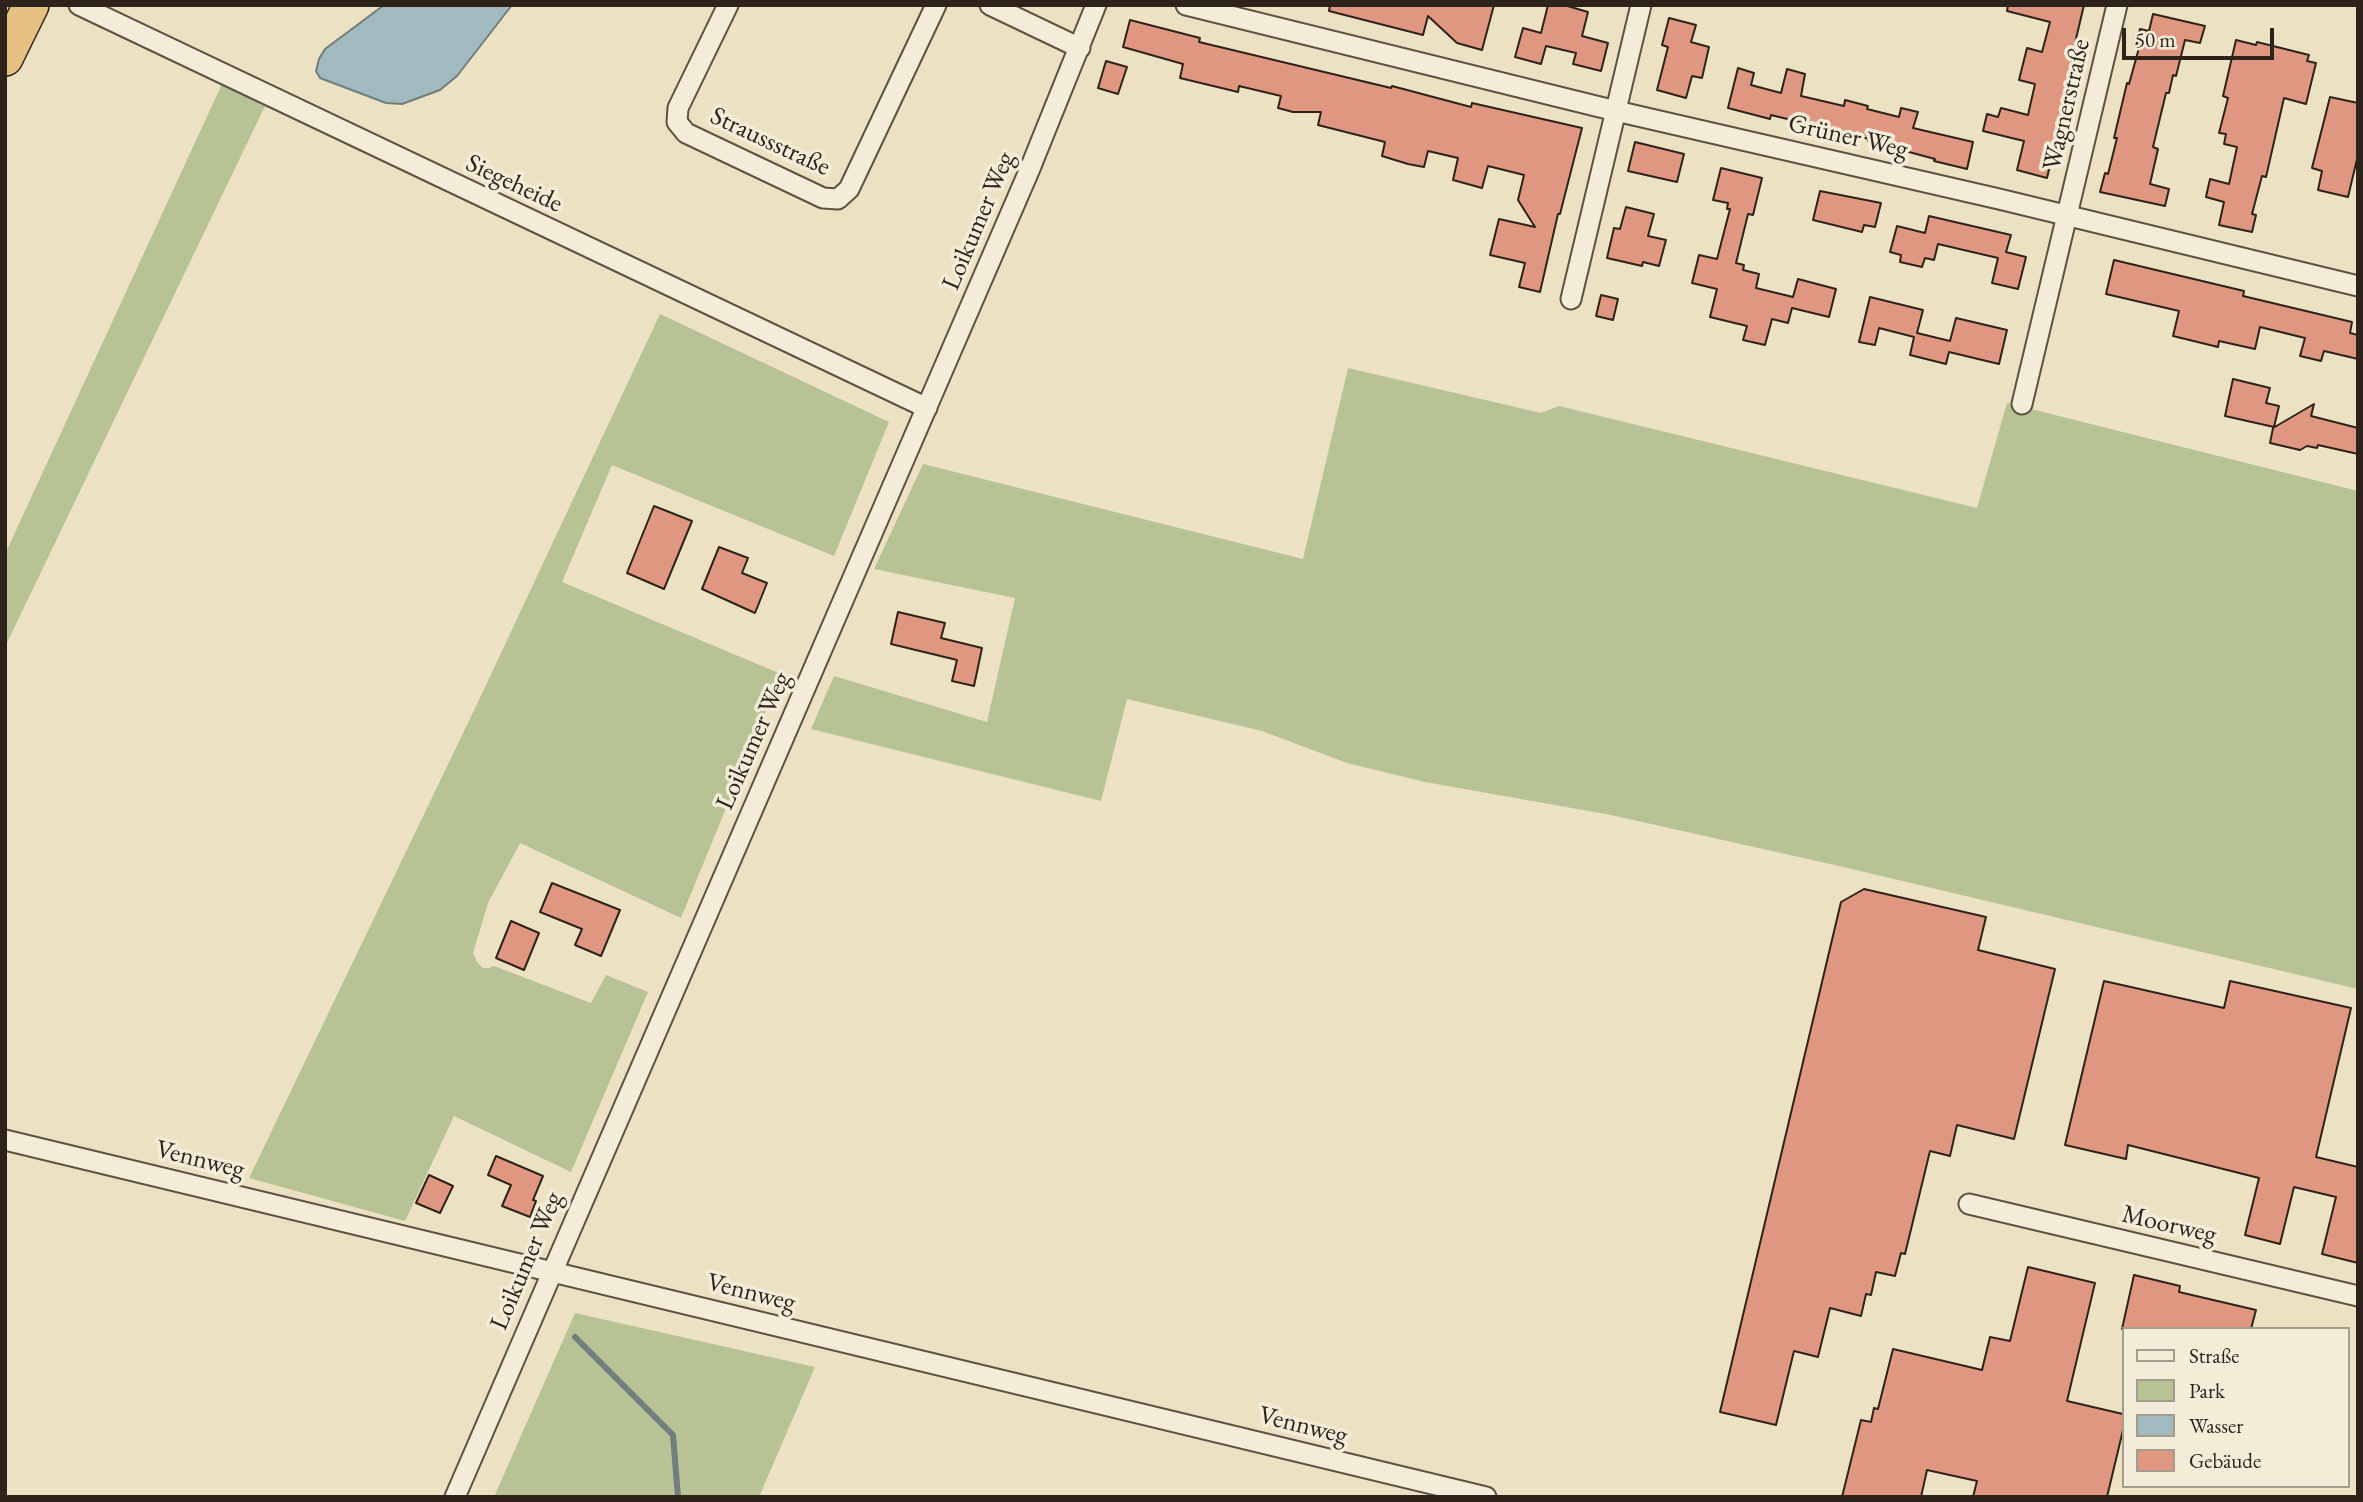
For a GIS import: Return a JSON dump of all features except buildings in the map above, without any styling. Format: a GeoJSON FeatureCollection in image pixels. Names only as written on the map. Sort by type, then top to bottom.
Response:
{"type":"FeatureCollection","features":[{"type":"Feature","properties":{"kind":"highway"},"geometry":{"type":"LineString","coordinates":[[5,58],[31,5]]}},
{"type":"Feature","properties":{"kind":"street","name":"Siegeheide"},"geometry":{"type":"LineString","coordinates":[[79,5],[928,408]]}},
{"type":"Feature","properties":{"kind":"street","name":"Straussstraße"},"geometry":{"type":"LineString","coordinates":[[728,5],[678,108],[677,122],[686,132],[823,198],[838,199],[849,189],[936,5]]}},
{"type":"Feature","properties":{"kind":"street"},"geometry":{"type":"LineString","coordinates":[[990,5],[1080,48]]}},
{"type":"Feature","properties":{"kind":"street","name":"Loikumer Weg"},"geometry":{"type":"LineString","coordinates":[[455,1497],[1030,171],[1096,5]]}},
{"type":"Feature","properties":{"kind":"street","name":"Grüner Weg"},"geometry":{"type":"LineString","coordinates":[[1186,5],[1616,111],[2358,286]]}},
{"type":"Feature","properties":{"kind":"street"},"geometry":{"type":"LineString","coordinates":[[1571,299],[1641,5]]}},
{"type":"Feature","properties":{"kind":"street","name":"Wagnerstraße"},"geometry":{"type":"LineString","coordinates":[[2067,216],[2117,5]]}},
{"type":"Feature","properties":{"kind":"street"},"geometry":{"type":"LineString","coordinates":[[2022,404],[2067,216]]}},
{"type":"Feature","properties":{"kind":"street","name":"Vennweg"},"geometry":{"type":"LineString","coordinates":[[5,1140],[1486,1497]]}},
{"type":"Feature","properties":{"kind":"street","name":"Moorweg"},"geometry":{"type":"LineString","coordinates":[[1969,1204],[2358,1296]]}},
{"type":"Feature","properties":{"kind":"green space"},"geometry":{"type":"Polygon","coordinates":[[[222,84],[265,106],[5,647],[5,554],[222,84]]]}},
{"type":"Feature","properties":{"kind":"green space"},"geometry":{"type":"Polygon","coordinates":[[[660,314],[889,422],[834,556],[612,465],[562,582],[781,674],[681,918],[520,843],[488,903],[473,953],[483,968],[494,966],[591,1003],[606,975],[648,992],[571,1172],[454,1116],[405,1221],[249,1178],[478,702],[660,314]]]}},
{"type":"Feature","properties":{"kind":"green space"},"geometry":{"type":"Polygon","coordinates":[[[1348,368],[1541,413],[1559,406],[1977,508],[2007,403],[2358,491],[2358,989],[1611,815],[1425,782],[1347,763],[1262,731],[1127,699],[1101,801],[811,729],[834,676],[987,722],[1015,598],[874,569],[923,464],[1303,559],[1348,368]]]}},
{"type":"Feature","properties":{"kind":"green space"},"geometry":{"type":"Polygon","coordinates":[[[575,1313],[815,1367],[759,1497],[494,1497],[575,1313]]]}},
{"type":"Feature","properties":{"kind":"water"},"geometry":{"type":"Polygon","coordinates":[[[384,5],[512,5],[457,76],[440,90],[402,104],[386,103],[320,78],[316,71],[325,49],[384,5]]]}},
{"type":"Feature","properties":{"kind":"waterway"},"geometry":{"type":"LineString","coordinates":[[575,1337],[673,1435],[678,1497]]}}]}
